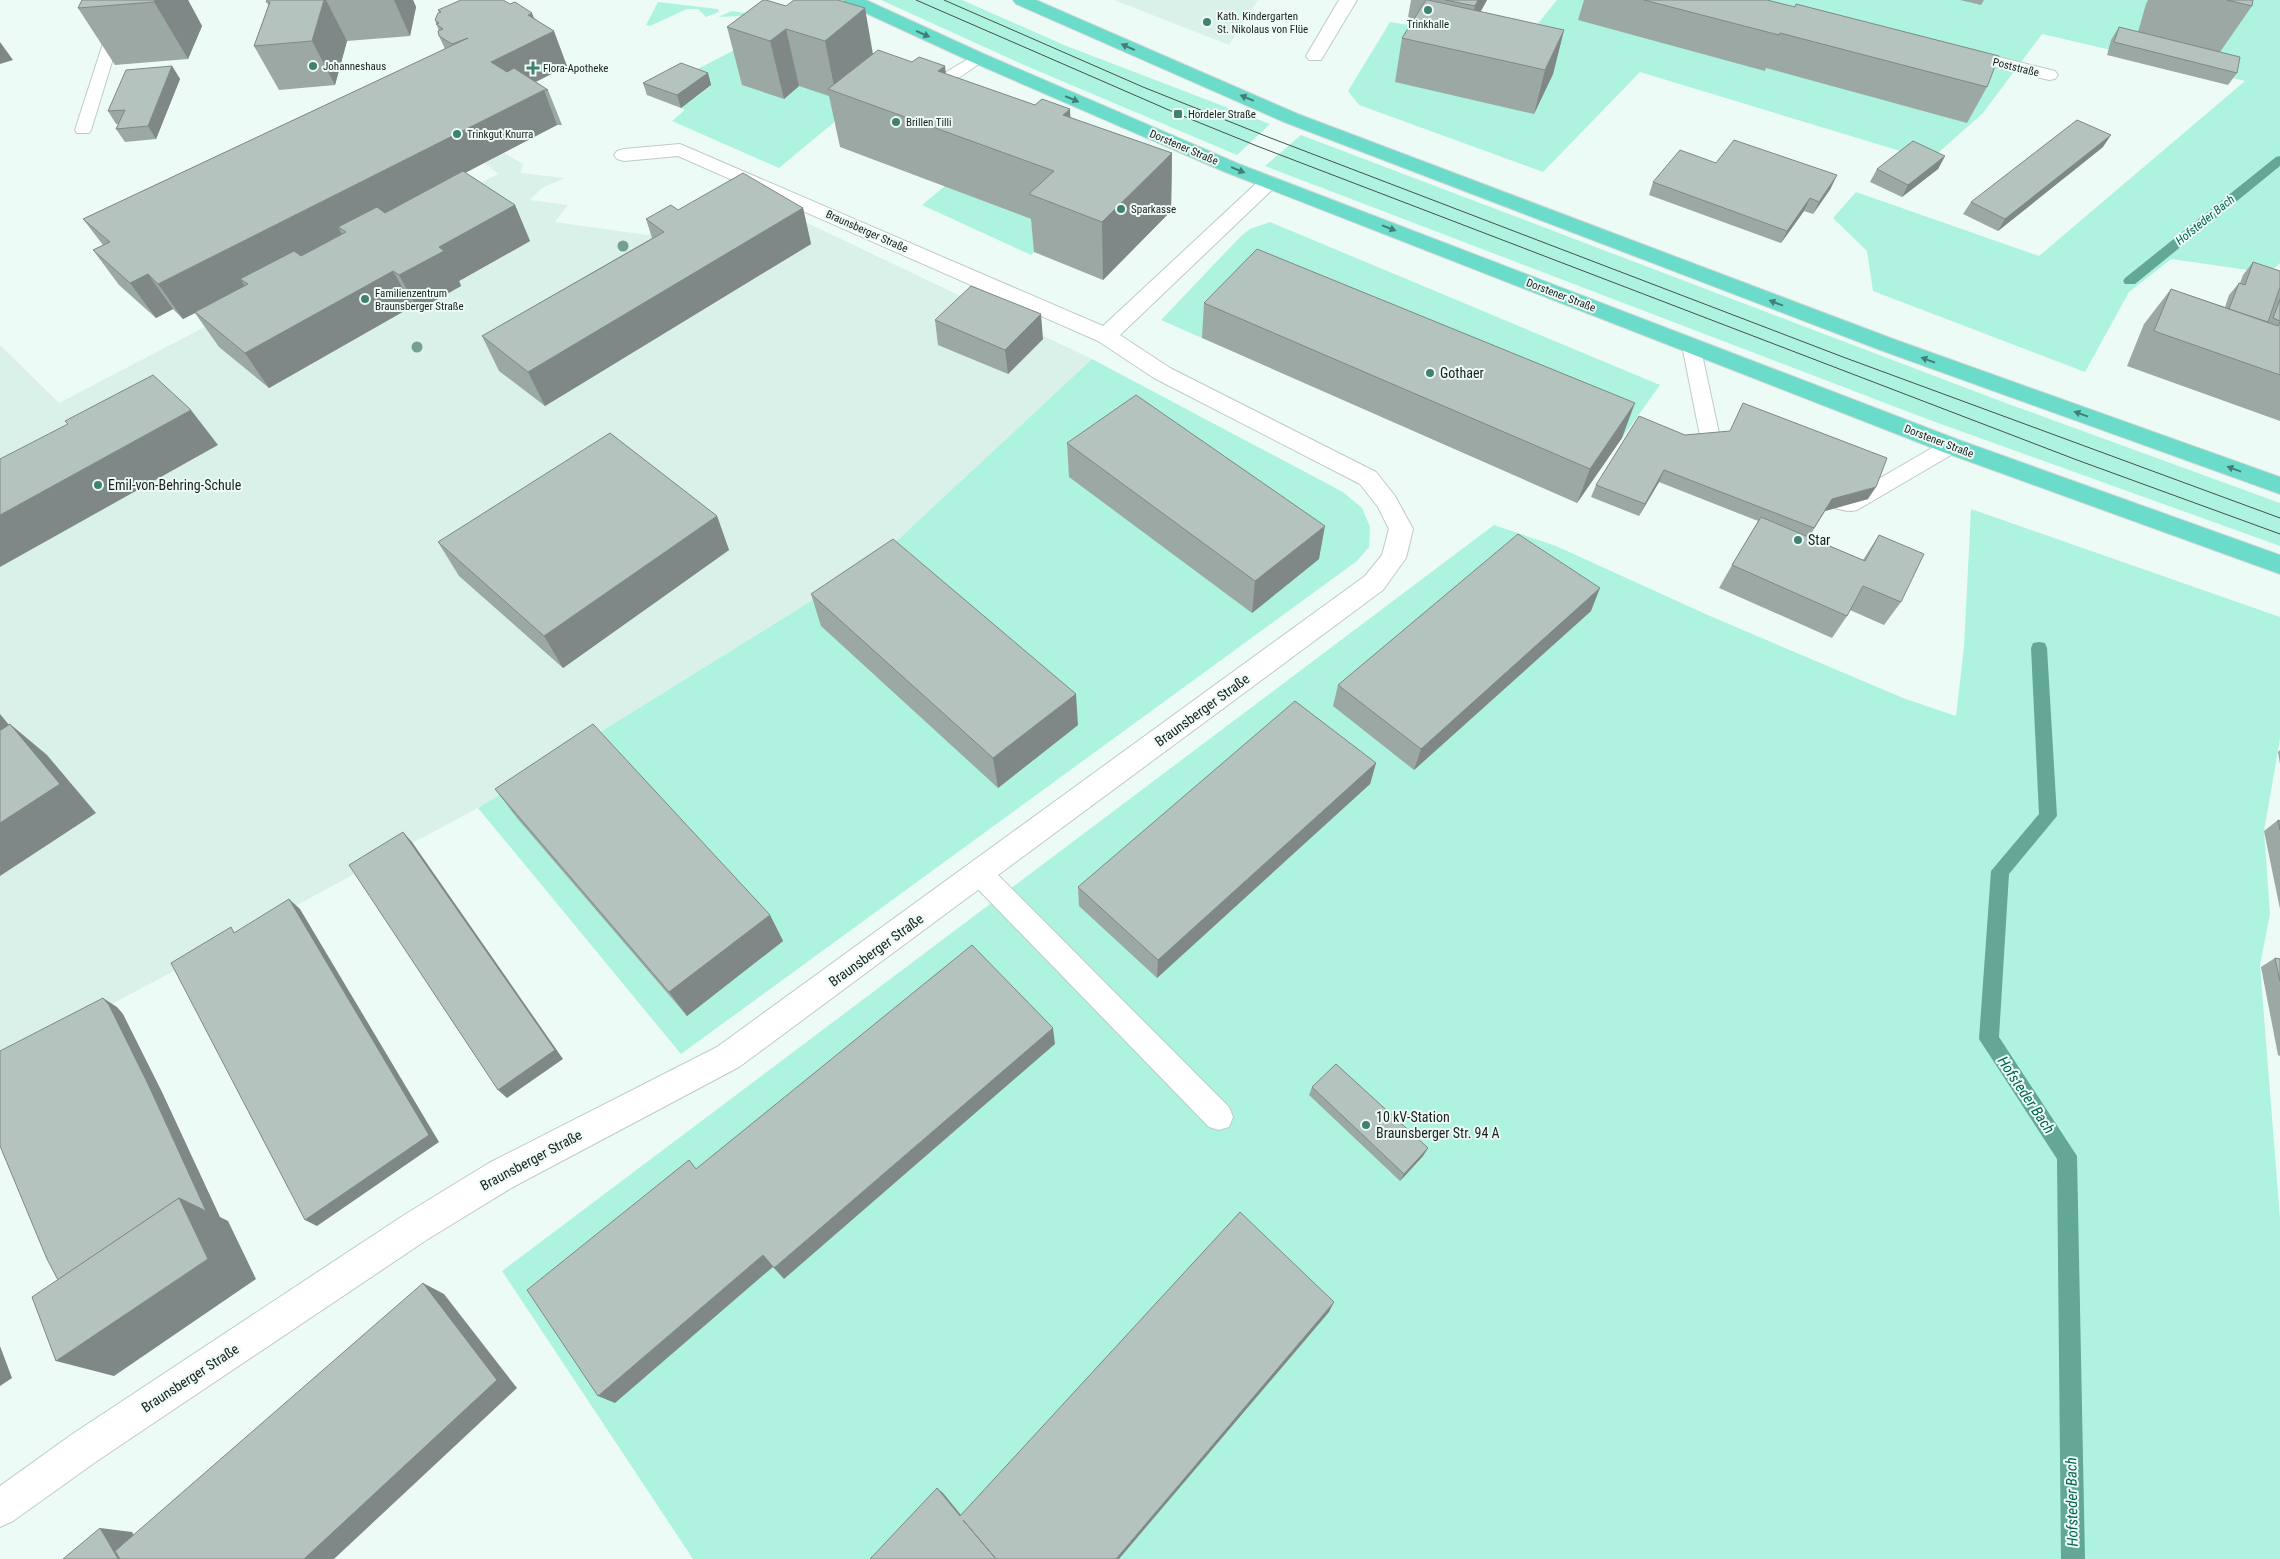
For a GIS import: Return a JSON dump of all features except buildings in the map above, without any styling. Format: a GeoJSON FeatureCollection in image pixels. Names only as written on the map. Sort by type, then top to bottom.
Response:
{"type":"FeatureCollection","features":[{"type":"Feature","properties":{"kind":"main road","name":"Dorstener Straße"},"geometry":{"type":"LineString","coordinates":[[852,0],[978,58],[1269,182],[1951,446],[2280,565]]}},
{"type":"Feature","properties":{"kind":"main road"},"geometry":{"type":"LineString","coordinates":[[1022,0],[1292,118],[1888,345],[2280,486]]}},
{"type":"Feature","properties":{"kind":"street"},"geometry":{"type":"LineString","coordinates":[[1314,56],[1348,0]]}},
{"type":"Feature","properties":{"kind":"street"},"geometry":{"type":"LineString","coordinates":[[833,6],[879,14]]}},
{"type":"Feature","properties":{"kind":"street","name":"Poststraße"},"geometry":{"type":"LineString","coordinates":[[1944,49],[2048,76]]}},
{"type":"Feature","properties":{"kind":"street","name":"Braunsberger Straße"},"geometry":{"type":"LineString","coordinates":[[0,1508],[84,1448],[416,1227],[501,1175],[728,1057],[980,874],[1374,583],[1394,558],[1401,529],[1387,502],[1368,478],[1162,373],[1106,336],[680,150],[624,155]]}},
{"type":"Feature","properties":{"kind":"street"},"geometry":{"type":"LineString","coordinates":[[1106,336],[1269,182]]}},
{"type":"Feature","properties":{"kind":"lane"},"geometry":{"type":"LineString","coordinates":[[83,130],[124,0]]}},
{"type":"Feature","properties":{"kind":"lane"},"geometry":{"type":"LineString","coordinates":[[910,92],[937,84],[978,58]]}},
{"type":"Feature","properties":{"kind":"lane"},"geometry":{"type":"LineString","coordinates":[[1690,345],[1713,451],[1741,462]]}},
{"type":"Feature","properties":{"kind":"lane"},"geometry":{"type":"LineString","coordinates":[[1805,487],[1850,505],[1951,446]]}},
{"type":"Feature","properties":{"kind":"lane"},"geometry":{"type":"LineString","coordinates":[[980,874],[1219,1117]]}},
{"type":"Feature","properties":{"kind":"shaded area","name":"Kath. Kindergarten St. Nikolaus von Flüe"},"geometry":{"type":"Polygon","coordinates":[[[1114,0],[1258,0],[1229,45],[1114,0]]]}},
{"type":"Feature","properties":{"kind":"shaded area"},"geometry":{"type":"Polygon","coordinates":[[[504,153],[523,164],[521,173],[565,178],[542,188],[530,200],[568,205],[555,222],[648,235],[692,203],[726,184],[1092,359],[874,562],[478,808],[0,1064],[0,345],[59,403],[498,174],[485,163],[504,153]]]}},
{"type":"Feature","properties":{"kind":"green space"},"geometry":{"type":"Polygon","coordinates":[[[881,0],[962,0],[1064,45],[1270,124],[1237,155],[1024,65],[881,0]]]}},
{"type":"Feature","properties":{"kind":"green space"},"geometry":{"type":"Polygon","coordinates":[[[1557,0],[2280,0],[2280,263],[2269,273],[2171,259],[2129,292],[2085,372],[1873,291],[1867,251],[1833,218],[1856,192],[2039,256],[2245,81],[2042,34],[1983,113],[1930,160],[1640,72],[1543,172],[1359,105],[1348,91],[1390,22],[1522,43],[1557,0]]]}},
{"type":"Feature","properties":{"kind":"green space"},"geometry":{"type":"Polygon","coordinates":[[[658,2],[718,9],[719,12],[706,17],[698,9],[687,9],[650,26],[646,25],[658,2]]]}},
{"type":"Feature","properties":{"kind":"green space"},"geometry":{"type":"Polygon","coordinates":[[[732,11],[774,18],[836,38],[903,65],[779,168],[672,121],[685,110],[681,108],[711,86],[684,76],[746,44],[743,16],[718,17],[732,11]]]}},
{"type":"Feature","properties":{"kind":"green space"},"geometry":{"type":"Polygon","coordinates":[[[1301,135],[2003,402],[2280,503],[2280,546],[1927,419],[1265,166],[1301,135]]]}},
{"type":"Feature","properties":{"kind":"green space"},"geometry":{"type":"Polygon","coordinates":[[[945,186],[1057,229],[1031,255],[922,205],[945,186]]]}},
{"type":"Feature","properties":{"kind":"green space"},"geometry":{"type":"Polygon","coordinates":[[[1270,222],[1660,385],[1622,438],[1255,284],[1202,338],[1161,320],[1241,236],[1250,229],[1270,222]]]}},
{"type":"Feature","properties":{"kind":"green space"},"geometry":{"type":"Polygon","coordinates":[[[1092,359],[1343,492],[1362,508],[1370,527],[1369,547],[1357,561],[681,1054],[478,808],[874,562],[1092,359]]]}},
{"type":"Feature","properties":{"kind":"green space"},"geometry":{"type":"Polygon","coordinates":[[[1971,509],[2280,617],[2280,739],[2264,831],[2270,914],[2260,965],[2280,1219],[2280,1559],[693,1559],[502,1271],[1494,525],[1556,546],[1710,616],[1903,698],[1956,716],[1964,647],[1971,509]]]}},
{"type":"Feature","properties":{"kind":"waterway","name":"Hofsteder Bach"},"geometry":{"type":"LineString","coordinates":[[2130,281],[2280,160]]}},
{"type":"Feature","properties":{"kind":"waterway","name":"Hofsteder Bach"},"geometry":{"type":"LineString","coordinates":[[2039,648],[2048,816],[2000,871],[1989,1039],[2067,1156],[2073,1559]]}},
{"type":"Feature","properties":{"kind":"tram line"},"geometry":{"type":"LineString","coordinates":[[916,0],[1178,114],[1257,146],[2077,460],[2280,534]]}},
{"type":"Feature","properties":{"kind":"tram line"},"geometry":{"type":"LineString","coordinates":[[944,0],[1143,87],[1268,137],[1843,357],[2280,518]]}},
{"type":"Feature","properties":{"kind":"place","name":"Trinkhalle"},"geometry":{"type":"Point","coordinates":[1428,10]}},
{"type":"Feature","properties":{"kind":"place","name":"Kath. Kindergarten St. Nikolaus von Flüe"},"geometry":{"type":"Point","coordinates":[1207,22]}},
{"type":"Feature","properties":{"kind":"place","name":"Johanneshaus"},"geometry":{"type":"Point","coordinates":[313,66]}},
{"type":"Feature","properties":{"kind":"place","name":"Flora-Apotheke"},"geometry":{"type":"Point","coordinates":[533,68]}},
{"type":"Feature","properties":{"kind":"place","name":"Hordeler Straße"},"geometry":{"type":"Point","coordinates":[1178,114]}},
{"type":"Feature","properties":{"kind":"place","name":"Brillen Tilli"},"geometry":{"type":"Point","coordinates":[896,122]}},
{"type":"Feature","properties":{"kind":"place","name":"Trinkgut Knurra"},"geometry":{"type":"Point","coordinates":[457,134]}},
{"type":"Feature","properties":{"kind":"place","name":"Sparkasse"},"geometry":{"type":"Point","coordinates":[1121,209]}},
{"type":"Feature","properties":{"kind":"place","name":"Familienzentrum Braunsberger Straße"},"geometry":{"type":"Point","coordinates":[365,299]}},
{"type":"Feature","properties":{"kind":"place","name":"Gothaer"},"geometry":{"type":"Point","coordinates":[1430,373]}},
{"type":"Feature","properties":{"kind":"place","name":"Emil-von-Behring-Schule"},"geometry":{"type":"Point","coordinates":[98,485]}},
{"type":"Feature","properties":{"kind":"place","name":"Star"},"geometry":{"type":"Point","coordinates":[1798,540]}},
{"type":"Feature","properties":{"kind":"place","name":"10 kV-Station Braunsberger Str. 94 A"},"geometry":{"type":"Point","coordinates":[1366,1125]}}]}
